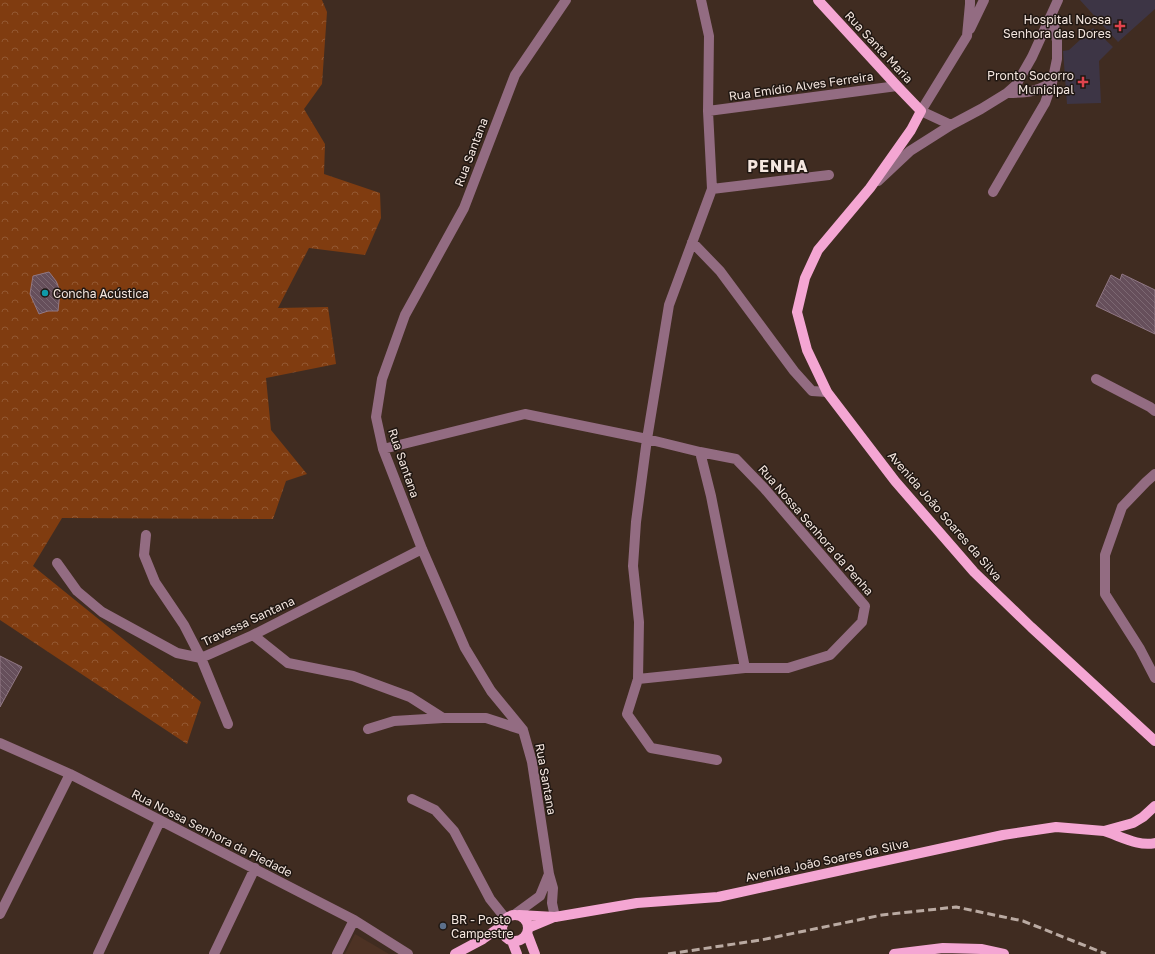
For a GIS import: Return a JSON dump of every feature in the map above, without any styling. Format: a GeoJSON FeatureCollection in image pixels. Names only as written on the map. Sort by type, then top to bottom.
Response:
{"type":"FeatureCollection","features":[{"type":"Feature","properties":{"kind":"main road","name":"Rua Santa Maria"},"geometry":{"type":"LineString","coordinates":[[818,0],[921,111]]}},
{"type":"Feature","properties":{"kind":"main road","name":"Avenida João Soares da Silva"},"geometry":{"type":"LineString","coordinates":[[921,111],[911,130],[870,188],[818,250],[805,278],[797,312],[807,350],[827,392],[894,481],[974,572],[1030,627],[1155,741]]}},
{"type":"Feature","properties":{"kind":"main road","name":"Avenida João Soares da Silva"},"geometry":{"type":"LineString","coordinates":[[1104,831],[1133,823],[1143,817],[1155,806]]}},
{"type":"Feature","properties":{"kind":"main road","name":"Avenida João Soares da Silva"},"geometry":{"type":"LineString","coordinates":[[510,919],[555,917],[637,903],[718,897],[1003,835],[1056,827],[1104,831],[1134,842],[1150,844],[1155,843]]}},
{"type":"Feature","properties":{"kind":"main road","name":"Avenida João Soares da Silva"},"geometry":{"type":"LineString","coordinates":[[483,939],[521,940],[525,937],[528,931],[555,917]]}},
{"type":"Feature","properties":{"kind":"main road"},"geometry":{"type":"LineString","coordinates":[[455,954],[483,939],[510,919],[523,918],[526,921],[535,954]]}},
{"type":"Feature","properties":{"kind":"main road"},"geometry":{"type":"LineString","coordinates":[[510,919],[502,930],[517,954]]}},
{"type":"Feature","properties":{"kind":"main road"},"geometry":{"type":"LineString","coordinates":[[894,954],[943,948],[981,949],[1004,954]]}},
{"type":"Feature","properties":{"kind":"street","name":"Rua Santana"},"geometry":{"type":"LineString","coordinates":[[555,917],[552,903],[552,888],[532,762],[523,730],[491,691],[465,648],[422,549],[384,449],[376,417],[382,379],[406,315],[464,208],[515,75],[566,0]]}},
{"type":"Feature","properties":{"kind":"street"},"geometry":{"type":"LineString","coordinates":[[700,0],[708,36],[708,111],[712,189],[669,305],[646,439],[636,522],[633,566],[639,622],[638,679],[628,714],[652,748],[717,760]]}},
{"type":"Feature","properties":{"kind":"street","name":"Avenida João Soares da Silva"},"geometry":{"type":"LineString","coordinates":[[921,111],[967,36],[970,0]]}},
{"type":"Feature","properties":{"kind":"street"},"geometry":{"type":"LineString","coordinates":[[967,36],[984,0]]}},
{"type":"Feature","properties":{"kind":"street"},"geometry":{"type":"LineString","coordinates":[[870,188],[910,151],[951,125],[1007,93],[1016,85],[1032,57],[1058,0]]}},
{"type":"Feature","properties":{"kind":"street"},"geometry":{"type":"LineString","coordinates":[[993,192],[1045,104],[1052,84],[1057,59],[1057,42],[1052,14]]}},
{"type":"Feature","properties":{"kind":"street"},"geometry":{"type":"LineString","coordinates":[[1007,93],[1025,93],[1036,91],[1052,84]]}},
{"type":"Feature","properties":{"kind":"street","name":"Rua Emídio Alves Ferreira"},"geometry":{"type":"LineString","coordinates":[[708,111],[897,86]]}},
{"type":"Feature","properties":{"kind":"street"},"geometry":{"type":"LineString","coordinates":[[921,111],[951,125]]}},
{"type":"Feature","properties":{"kind":"street"},"geometry":{"type":"LineString","coordinates":[[712,189],[829,175]]}},
{"type":"Feature","properties":{"kind":"street"},"geometry":{"type":"LineString","coordinates":[[692,242],[720,271],[794,371],[812,391],[827,392]]}},
{"type":"Feature","properties":{"kind":"street"},"geometry":{"type":"LineString","coordinates":[[1096,379],[1155,411]]}},
{"type":"Feature","properties":{"kind":"street","name":"Rua Nossa Senhora da Penha"},"geometry":{"type":"LineString","coordinates":[[384,449],[524,414],[736,459],[764,488],[865,606],[862,622],[830,655],[788,668],[745,668],[638,679]]}},
{"type":"Feature","properties":{"kind":"street"},"geometry":{"type":"LineString","coordinates":[[700,452],[711,496],[745,668]]}},
{"type":"Feature","properties":{"kind":"street"},"geometry":{"type":"LineString","coordinates":[[1155,474],[1122,507],[1105,555],[1105,594],[1140,649],[1155,678]]}},
{"type":"Feature","properties":{"kind":"street"},"geometry":{"type":"LineString","coordinates":[[146,535],[144,555],[155,582],[184,625],[201,658],[228,724]]}},
{"type":"Feature","properties":{"kind":"street","name":"Travessa Santana"},"geometry":{"type":"LineString","coordinates":[[57,563],[77,591],[102,612],[177,653],[201,658],[253,636],[422,549]]}},
{"type":"Feature","properties":{"kind":"street"},"geometry":{"type":"LineString","coordinates":[[253,636],[288,663],[353,676],[410,697],[443,718]]}},
{"type":"Feature","properties":{"kind":"street"},"geometry":{"type":"LineString","coordinates":[[368,729],[394,721],[443,718],[486,718],[523,730]]}},
{"type":"Feature","properties":{"kind":"street","name":"Rua Nossa Senhora da Piedade"},"geometry":{"type":"LineString","coordinates":[[0,743],[70,774],[255,868],[354,920],[408,954]]}},
{"type":"Feature","properties":{"kind":"street"},"geometry":{"type":"LineString","coordinates":[[0,914],[70,774]]}},
{"type":"Feature","properties":{"kind":"street"},"geometry":{"type":"LineString","coordinates":[[412,799],[435,810],[454,832],[490,899],[510,919],[540,896],[549,874]]}},
{"type":"Feature","properties":{"kind":"street"},"geometry":{"type":"LineString","coordinates":[[98,954],[160,821]]}},
{"type":"Feature","properties":{"kind":"street"},"geometry":{"type":"LineString","coordinates":[[214,954],[255,868]]}},
{"type":"Feature","properties":{"kind":"street"},"geometry":{"type":"LineString","coordinates":[[337,954],[354,920]]}},
{"type":"Feature","properties":{"kind":"shaded area","name":"Hospital Nossa Senhora das Dores"},"geometry":{"type":"Polygon","coordinates":[[[1080,0],[1155,0],[1155,9],[1118,42],[1080,0]]]}},
{"type":"Feature","properties":{"kind":"shaded area","name":"Pronto Socorro Municipal"},"geometry":{"type":"Polygon","coordinates":[[[1093,28],[1113,47],[1099,61],[1101,103],[1067,104],[1063,51],[1069,50],[1093,28]]]}},
{"type":"Feature","properties":{"kind":"shaded area"},"geometry":{"type":"Polygon","coordinates":[[[355,934],[389,954],[345,954],[355,934]]]}},
{"type":"Feature","properties":{"kind":"green space"},"geometry":{"type":"Polygon","coordinates":[[[0,0],[322,0],[327,12],[322,84],[304,109],[325,144],[324,174],[380,193],[381,218],[365,255],[309,248],[278,308],[328,307],[336,364],[266,378],[271,430],[307,474],[286,481],[273,519],[62,518],[33,566],[201,702],[187,744],[0,620],[0,0]]]}},
{"type":"Feature","properties":{"kind":"building","name":"Concha Acústica"},"geometry":{"type":"Polygon","coordinates":[[[49,272],[56,281],[60,291],[58,311],[48,311],[39,314],[30,294],[33,276],[49,272]]]}},
{"type":"Feature","properties":{"kind":"building"},"geometry":{"type":"Polygon","coordinates":[[[1122,274],[1155,290],[1155,334],[1096,306],[1111,275],[1120,280],[1122,274]]]}},
{"type":"Feature","properties":{"kind":"building"},"geometry":{"type":"Polygon","coordinates":[[[0,656],[22,667],[0,707],[0,656]]]}},
{"type":"Feature","properties":{"kind":"railway"},"geometry":{"type":"LineString","coordinates":[[668,954],[761,940],[882,915],[956,907],[1023,921],[1106,954]]}},
{"type":"Feature","properties":{"kind":"place","name":"Hospital Nossa Senhora das Dores"},"geometry":{"type":"Point","coordinates":[1120,26]}},
{"type":"Feature","properties":{"kind":"place","name":"Pronto Socorro Municipal"},"geometry":{"type":"Point","coordinates":[1083,82]}},
{"type":"Feature","properties":{"kind":"place","name":"Concha Acústica"},"geometry":{"type":"Point","coordinates":[45,293]}},
{"type":"Feature","properties":{"kind":"place","name":"BR - Posto Campestre"},"geometry":{"type":"Point","coordinates":[443,926]}},
{"type":"Feature","properties":{"kind":"district","name":"PENHA"},"geometry":{"type":"Point","coordinates":[778,166]}}]}
